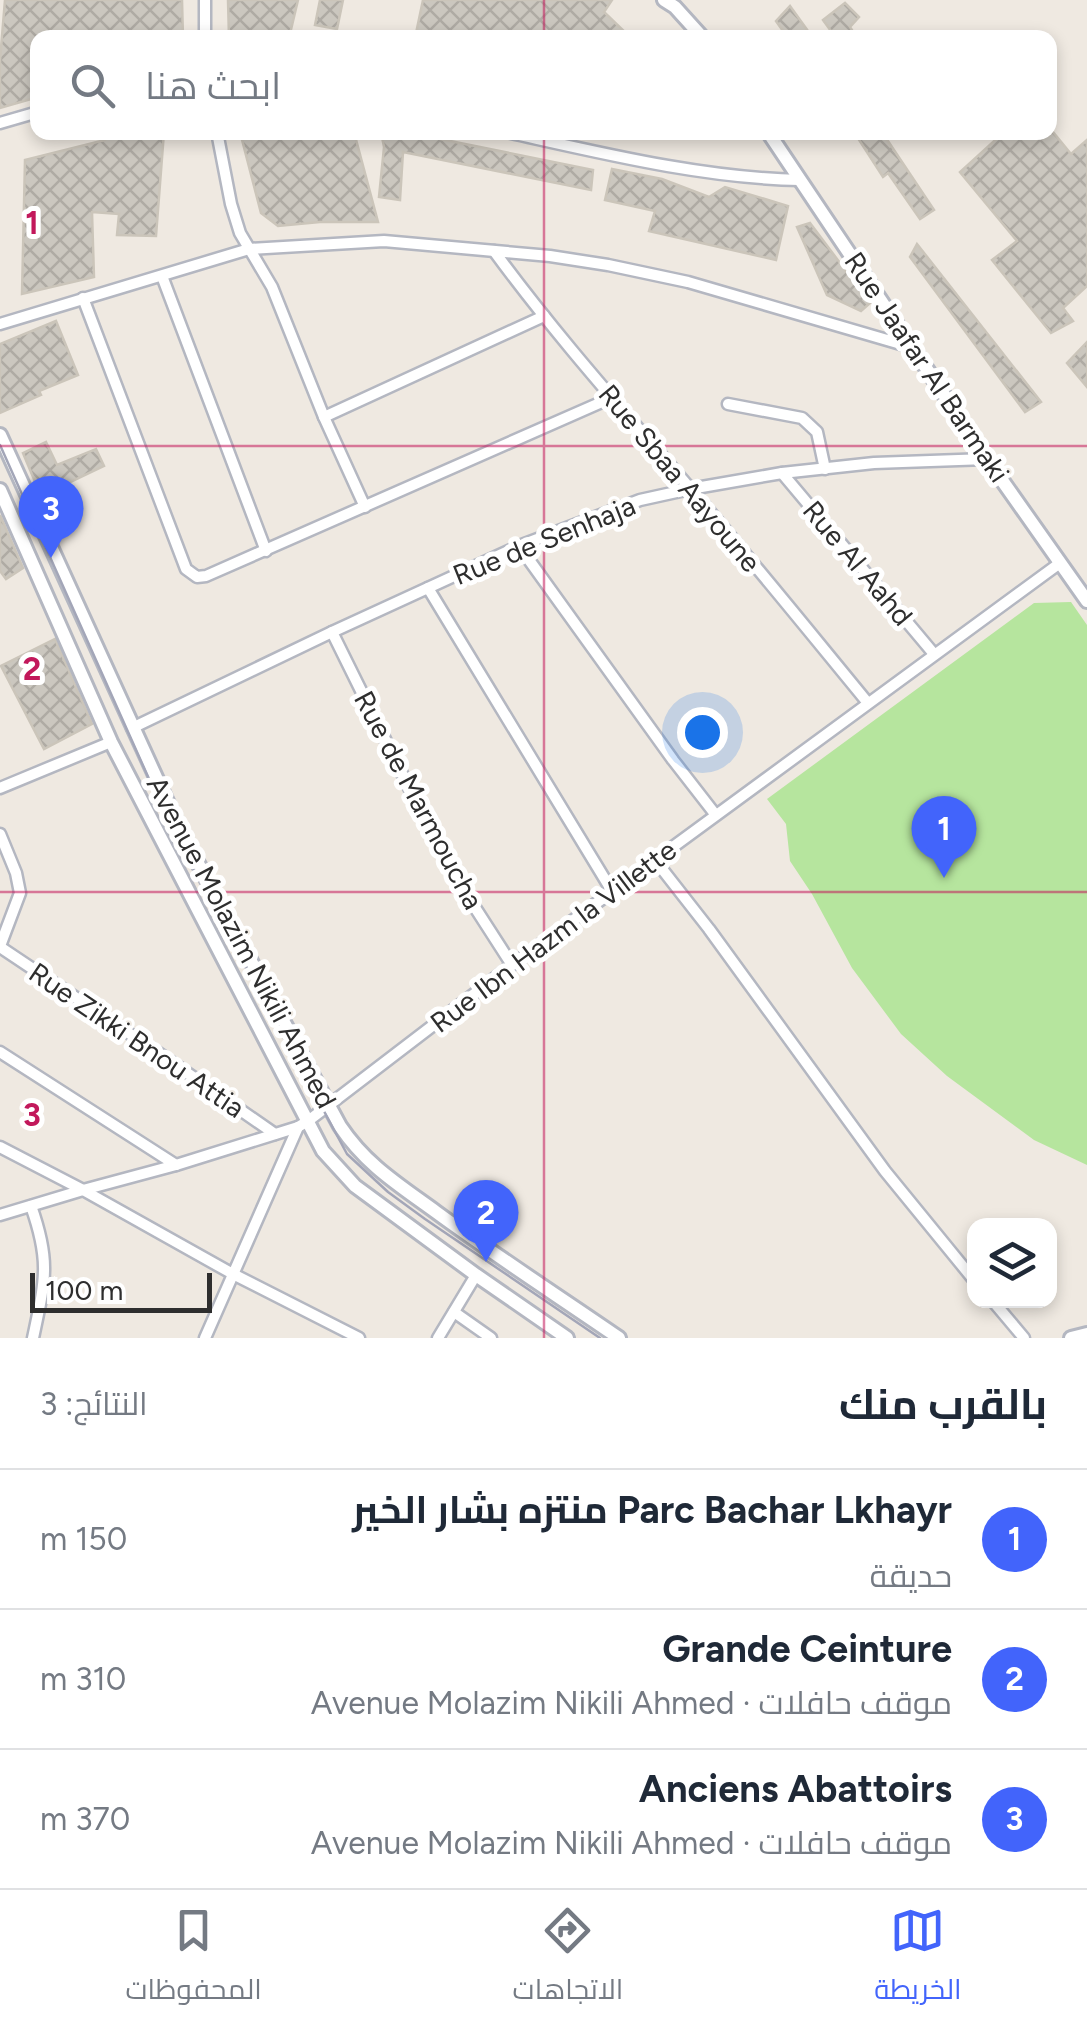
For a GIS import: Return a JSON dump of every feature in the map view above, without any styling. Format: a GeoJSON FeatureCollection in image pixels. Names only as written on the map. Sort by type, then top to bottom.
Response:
{"type":"FeatureCollection","features":[{"type":"Feature","properties":{"kind":"street"},"geometry":{"type":"LineString","coordinates":[[205,30],[206,0]]}},
{"type":"Feature","properties":{"kind":"street"},"geometry":{"type":"LineString","coordinates":[[664,0],[696,30]]}},
{"type":"Feature","properties":{"kind":"street"},"geometry":{"type":"LineString","coordinates":[[0,123],[30,114]]}},
{"type":"Feature","properties":{"kind":"street"},"geometry":{"type":"LineString","coordinates":[[219,140],[231,204],[248,249],[272,287],[365,508]]}},
{"type":"Feature","properties":{"kind":"street"},"geometry":{"type":"LineString","coordinates":[[543,140],[725,174],[800,180]]}},
{"type":"Feature","properties":{"kind":"street","name":"Rue Jaafar Al Barmaki"},"geometry":{"type":"LineString","coordinates":[[773,140],[986,459],[1087,600]]}},
{"type":"Feature","properties":{"kind":"street"},"geometry":{"type":"LineString","coordinates":[[0,324],[248,249],[384,241],[608,264],[688,282],[911,348]]}},
{"type":"Feature","properties":{"kind":"street","name":"Rue Sbaa Aayoune"},"geometry":{"type":"LineString","coordinates":[[494,251],[611,398],[868,703]]}},
{"type":"Feature","properties":{"kind":"street"},"geometry":{"type":"LineString","coordinates":[[162,276],[266,552]]}},
{"type":"Feature","properties":{"kind":"street"},"geometry":{"type":"LineString","coordinates":[[83,298],[186,569],[197,577],[266,552],[611,398]]}},
{"type":"Feature","properties":{"kind":"street"},"geometry":{"type":"LineString","coordinates":[[324,417],[544,316]]}},
{"type":"Feature","properties":{"kind":"street"},"geometry":{"type":"LineString","coordinates":[[728,404],[796,415],[806,421],[818,437],[825,469]]}},
{"type":"Feature","properties":{"kind":"street","name":"Avenue Molazim Nikili Ahmed"},"geometry":{"type":"LineString","coordinates":[[0,435],[180,830],[353,1145],[376,1169],[497,1257],[619,1338]]}},
{"type":"Feature","properties":{"kind":"street","name":"Rue de Senhaja"},"geometry":{"type":"LineString","coordinates":[[132,728],[519,546],[614,508],[690,488],[782,473],[874,463],[986,459]]}},
{"type":"Feature","properties":{"kind":"street","name":"Rue Al Aahd"},"geometry":{"type":"LineString","coordinates":[[782,473],[934,654]]}},
{"type":"Feature","properties":{"kind":"street","name":"Avenue Molazim Nikili Ahmed"},"geometry":{"type":"LineString","coordinates":[[0,490],[112,742],[303,1124],[356,1186],[567,1338]]}},
{"type":"Feature","properties":{"kind":"street"},"geometry":{"type":"LineString","coordinates":[[519,546],[715,814]]}},
{"type":"Feature","properties":{"kind":"street","name":"Rue Ibn Hazm la Villette"},"geometry":{"type":"LineString","coordinates":[[0,1216],[176,1166],[303,1124],[512,964],[1060,563]]}},
{"type":"Feature","properties":{"kind":"street"},"geometry":{"type":"LineString","coordinates":[[428,588],[612,891]]}},
{"type":"Feature","properties":{"kind":"street","name":"Rue de Marmoucha"},"geometry":{"type":"LineString","coordinates":[[332,632],[427,824],[464,892],[512,964]]}},
{"type":"Feature","properties":{"kind":"street"},"geometry":{"type":"LineString","coordinates":[[0,788],[112,742]]}},
{"type":"Feature","properties":{"kind":"street"},"geometry":{"type":"LineString","coordinates":[[0,834],[20,893],[0,946]]}},
{"type":"Feature","properties":{"kind":"street"},"geometry":{"type":"LineString","coordinates":[[655,860],[885,1171],[967,1271]]}},
{"type":"Feature","properties":{"kind":"street","name":"Rue Zikki Bnou Attia"},"geometry":{"type":"LineString","coordinates":[[0,946],[274,1134]]}},
{"type":"Feature","properties":{"kind":"street"},"geometry":{"type":"LineString","coordinates":[[0,1052],[176,1166]]}},
{"type":"Feature","properties":{"kind":"street"},"geometry":{"type":"LineString","coordinates":[[205,1338],[303,1124]]}},
{"type":"Feature","properties":{"kind":"street"},"geometry":{"type":"LineString","coordinates":[[0,1147],[232,1274],[360,1338]]}},
{"type":"Feature","properties":{"kind":"street"},"geometry":{"type":"LineString","coordinates":[[30,1206],[46,1261],[33,1338]]}},
{"type":"Feature","properties":{"kind":"street"},"geometry":{"type":"LineString","coordinates":[[438,1338],[476,1275]]}},
{"type":"Feature","properties":{"kind":"street"},"geometry":{"type":"LineString","coordinates":[[999,1308],[1024,1338]]}},
{"type":"Feature","properties":{"kind":"street"},"geometry":{"type":"LineString","coordinates":[[454,1312],[491,1338]]}},
{"type":"Feature","properties":{"kind":"street"},"geometry":{"type":"LineString","coordinates":[[1071,1338],[1087,1334]]}},
{"type":"Feature","properties":{"kind":"green space"},"geometry":{"type":"Polygon","coordinates":[[[1071,602],[1087,625],[1087,1165],[1034,1140],[947,1076],[901,1034],[852,968],[790,861],[786,824],[767,799],[1034,603],[1071,602]]]}},
{"type":"Feature","properties":{"kind":"building"},"geometry":{"type":"Polygon","coordinates":[[[5,0],[182,0],[183,30],[30,30],[30,99],[0,108],[5,0]]]}},
{"type":"Feature","properties":{"kind":"building"},"geometry":{"type":"Polygon","coordinates":[[[228,0],[298,0],[291,30],[229,30],[228,0]]]}},
{"type":"Feature","properties":{"kind":"building"},"geometry":{"type":"Polygon","coordinates":[[[320,0],[343,0],[337,29],[315,25],[320,0]]]}},
{"type":"Feature","properties":{"kind":"building"},"geometry":{"type":"Polygon","coordinates":[[[423,0],[612,0],[604,12],[623,30],[417,30],[423,0]]]}},
{"type":"Feature","properties":{"kind":"building"},"geometry":{"type":"Polygon","coordinates":[[[845,3],[859,17],[850,27],[852,30],[830,30],[823,20],[845,3]]]}},
{"type":"Feature","properties":{"kind":"building"},"geometry":{"type":"Polygon","coordinates":[[[790,6],[807,30],[782,30],[776,21],[790,6]]]}},
{"type":"Feature","properties":{"kind":"building"},"geometry":{"type":"Polygon","coordinates":[[[1057,137],[1071,154],[1087,140],[1087,286],[1063,308],[1073,321],[1051,333],[992,260],[1017,241],[960,172],[995,140],[1057,140],[1057,137]]]}},
{"type":"Feature","properties":{"kind":"building"},"geometry":{"type":"Polygon","coordinates":[[[105,140],[163,140],[156,236],[117,235],[119,214],[92,212],[94,277],[22,294],[25,160],[105,140]]]}},
{"type":"Feature","properties":{"kind":"building"},"geometry":{"type":"Polygon","coordinates":[[[242,140],[356,140],[378,222],[278,226],[261,213],[242,140]]]}},
{"type":"Feature","properties":{"kind":"building"},"geometry":{"type":"Polygon","coordinates":[[[383,140],[445,140],[593,170],[591,190],[403,152],[400,200],[379,197],[383,140]]]}},
{"type":"Feature","properties":{"kind":"building"},"geometry":{"type":"Polygon","coordinates":[[[859,140],[887,140],[934,210],[920,219],[888,173],[883,177],[859,140]]]}},
{"type":"Feature","properties":{"kind":"building"},"geometry":{"type":"Polygon","coordinates":[[[612,169],[662,179],[709,197],[725,187],[788,206],[776,260],[649,231],[655,211],[605,200],[612,169]]]}},
{"type":"Feature","properties":{"kind":"building"},"geometry":{"type":"Polygon","coordinates":[[[810,223],[870,303],[861,311],[827,295],[797,227],[810,223]]]}},
{"type":"Feature","properties":{"kind":"building"},"geometry":{"type":"Polygon","coordinates":[[[917,244],[1041,402],[1025,412],[910,257],[917,244]]]}},
{"type":"Feature","properties":{"kind":"building"},"geometry":{"type":"Polygon","coordinates":[[[56,321],[78,375],[0,413],[0,344],[56,321]]]}},
{"type":"Feature","properties":{"kind":"building"},"geometry":{"type":"Polygon","coordinates":[[[1087,342],[1087,387],[1067,363],[1087,342]]]}},
{"type":"Feature","properties":{"kind":"building"},"geometry":{"type":"Polygon","coordinates":[[[46,442],[57,465],[96,449],[104,466],[41,496],[23,453],[46,442]]]}},
{"type":"Feature","properties":{"kind":"building"},"geometry":{"type":"Polygon","coordinates":[[[0,515],[23,568],[6,579],[0,571],[0,515]]]}},
{"type":"Feature","properties":{"kind":"building"},"geometry":{"type":"Polygon","coordinates":[[[55,639],[92,724],[44,749],[1,666],[55,639]]]}},
{"type":"Feature","properties":{"kind":"tram line"},"geometry":{"type":"LineString","coordinates":[[0,445],[166,817],[347,1154],[425,1219],[600,1338]]}},
{"type":"Feature","properties":{"kind":"place","name":"Anciens Abattoirs"},"geometry":{"type":"Point","coordinates":[51,558]}},
{"type":"Feature","properties":{"kind":"place","name":"Parc Bachar Lkhayr منتزه بشار الخير"},"geometry":{"type":"Point","coordinates":[944,878]}},
{"type":"Feature","properties":{"kind":"place","name":"Grande Ceinture"},"geometry":{"type":"Point","coordinates":[486,1262]}}]}
